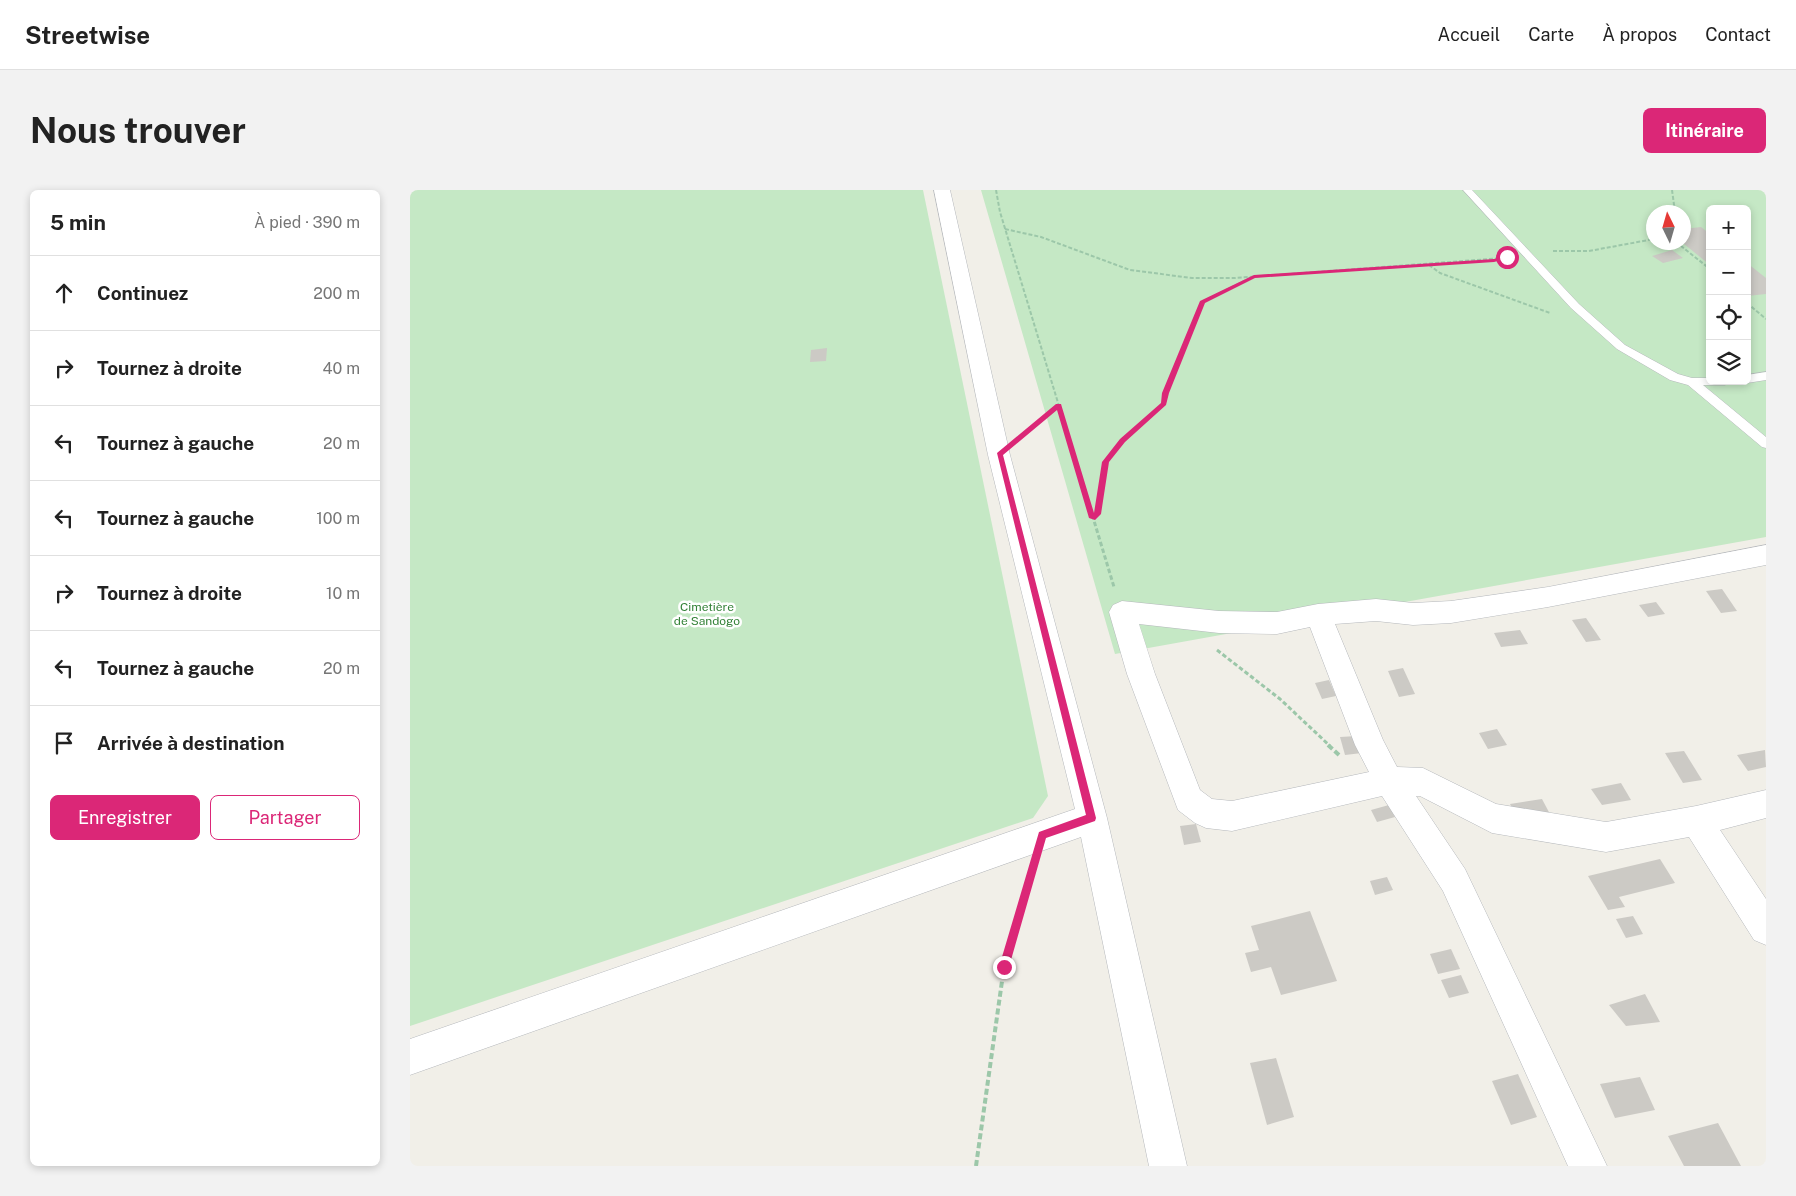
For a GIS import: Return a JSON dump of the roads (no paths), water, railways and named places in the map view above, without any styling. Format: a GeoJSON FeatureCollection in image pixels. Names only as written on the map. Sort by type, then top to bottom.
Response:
{"type":"FeatureCollection","features":[{"type":"Feature","properties":{"kind":"street"},"geometry":{"type":"LineString","coordinates":[[942,190],[999,455],[1092,818],[1168,1166]]}},
{"type":"Feature","properties":{"kind":"street"},"geometry":{"type":"LineString","coordinates":[[1766,555],[1548,598],[1476,609],[1413,614],[1376,610],[1318,615],[1277,623],[1177,618],[1122,612],[1141,674],[1189,800],[1206,813],[1232,816],[1380,783],[1423,782],[1492,818],[1606,837],[1696,821],[1766,804]]}},
{"type":"Feature","properties":{"kind":"street"},"geometry":{"type":"LineString","coordinates":[[1318,615],[1352,696],[1370,745],[1380,783],[1454,880],[1588,1166]]}},
{"type":"Feature","properties":{"kind":"street"},"geometry":{"type":"LineString","coordinates":[[410,1057],[1092,818]]}},
{"type":"Feature","properties":{"kind":"street"},"geometry":{"type":"LineString","coordinates":[[1696,821],[1766,928]]}},
{"type":"Feature","properties":{"kind":"lane"},"geometry":{"type":"LineString","coordinates":[[1467,190],[1488,210],[1575,306],[1620,347],[1674,377],[1692,382],[1706,382]]}},
{"type":"Feature","properties":{"kind":"lane"},"geometry":{"type":"LineString","coordinates":[[1751,378],[1766,376]]}},
{"type":"Feature","properties":{"kind":"lane"},"geometry":{"type":"LineString","coordinates":[[1692,382],[1766,444]]}},
{"type":"Feature","properties":{"kind":"park label","name":"Cimetière de Sandogo"},"geometry":{"type":"Point","coordinates":[707,614]}}]}
